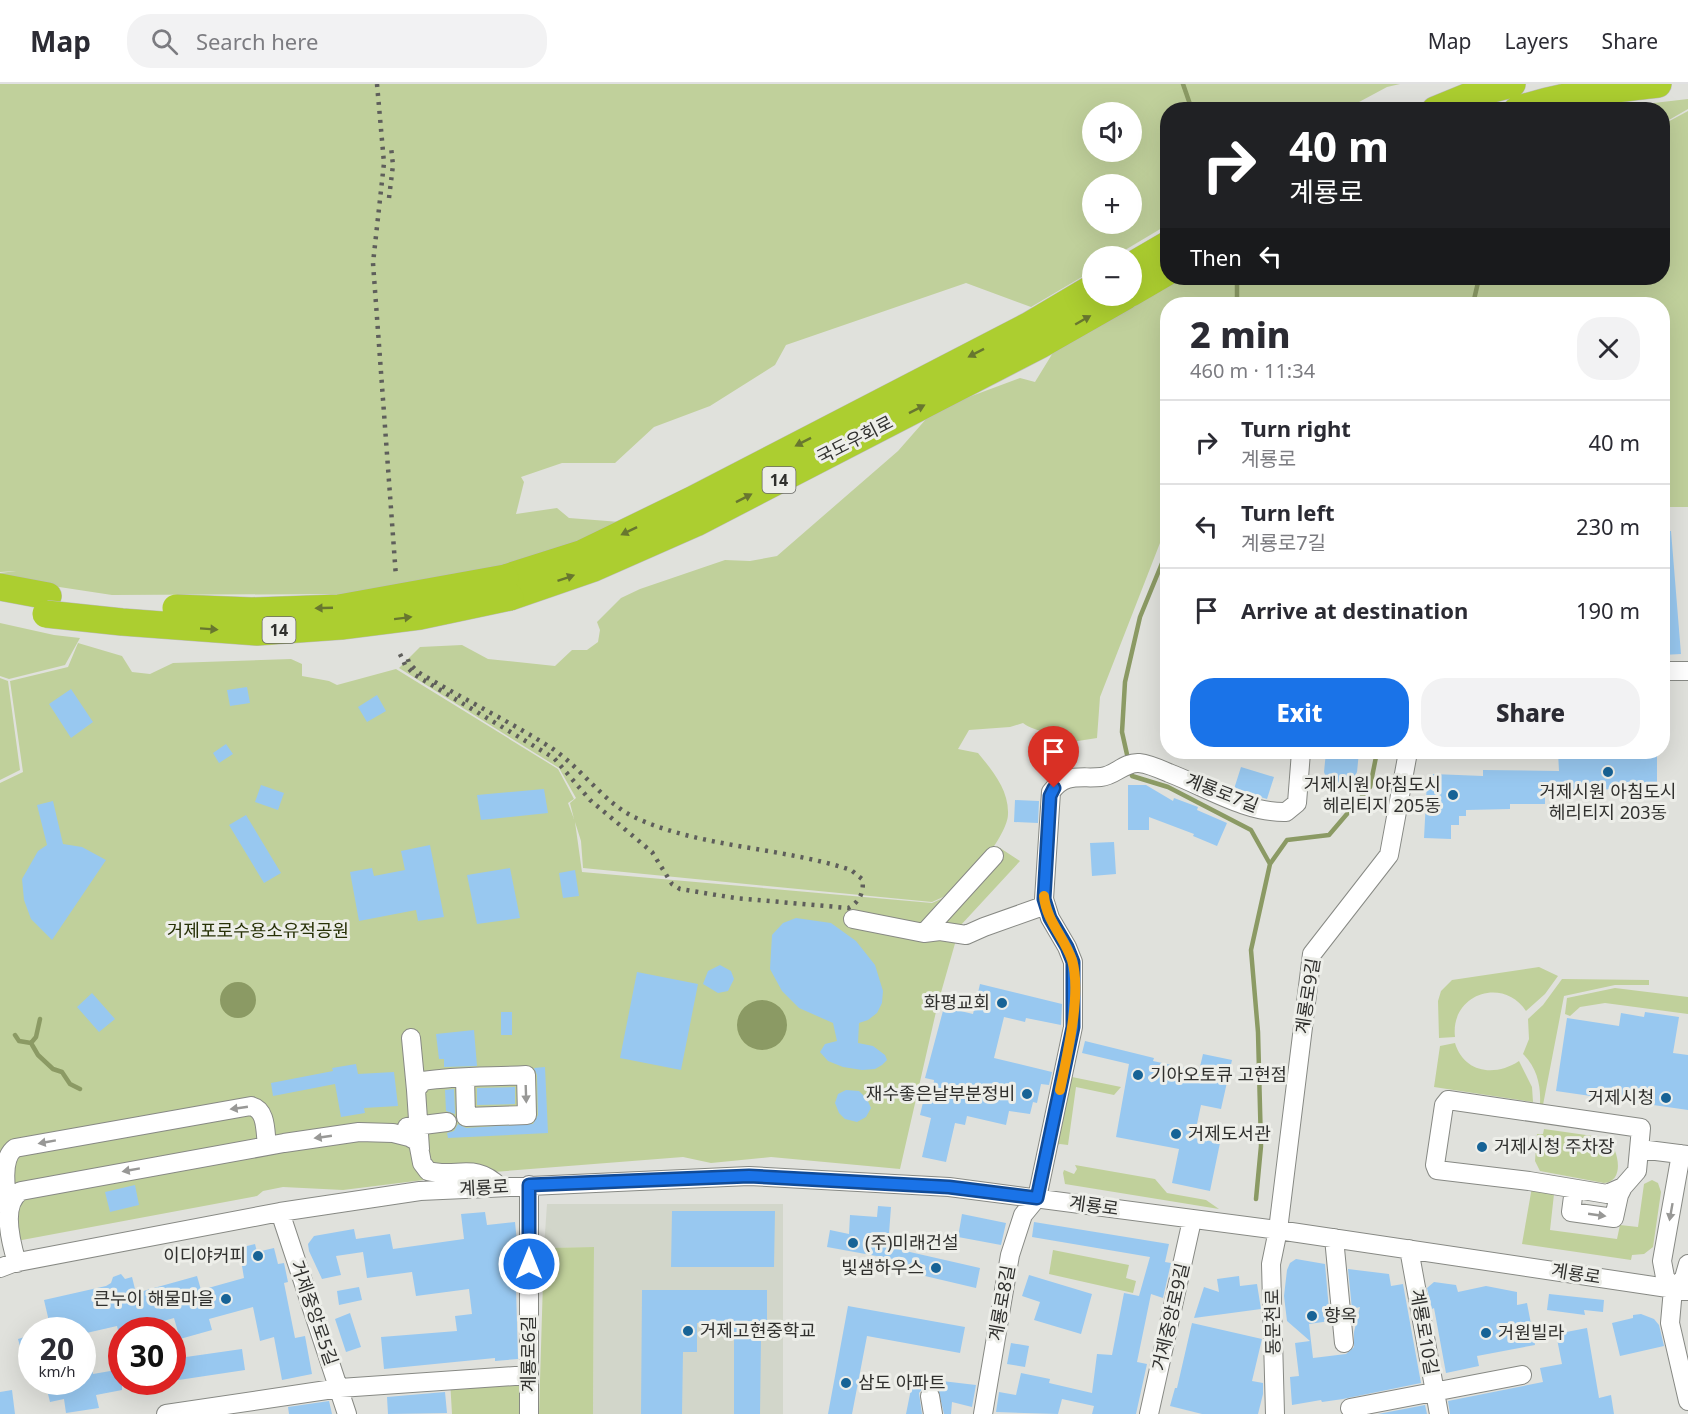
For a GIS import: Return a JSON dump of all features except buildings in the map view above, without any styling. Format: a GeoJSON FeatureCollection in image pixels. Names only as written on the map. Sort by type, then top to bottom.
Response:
{"type":"FeatureCollection","features":[{"type":"Feature","properties":{"kind":"highway"},"geometry":{"type":"LineString","coordinates":[[1454,102],[1474,94],[1512,84]]}},
{"type":"Feature","properties":{"kind":"highway"},"geometry":{"type":"LineString","coordinates":[[1544,102],[1592,92],[1658,84]]}},
{"type":"Feature","properties":{"kind":"highway"},"geometry":{"type":"LineString","coordinates":[[1142,259],[1160,248]]}},
{"type":"Feature","properties":{"kind":"highway"},"geometry":{"type":"LineString","coordinates":[[1142,287],[1160,276]]}},
{"type":"Feature","properties":{"kind":"highway","name":"국도우회로"},"geometry":{"type":"LineString","coordinates":[[1034,335],[1082,296]]}},
{"type":"Feature","properties":{"kind":"highway","name":"국도우회로"},"geometry":{"type":"LineString","coordinates":[[47,605],[122,622],[257,632],[341,626],[420,615],[508,587],[594,568],[696,523],[1034,335],[1102,306]]}},
{"type":"Feature","properties":{"kind":"highway","name":"14"},"geometry":{"type":"LineString","coordinates":[[0,587],[47,605]]}},
{"type":"Feature","properties":{"kind":"highway","name":"14"},"geometry":{"type":"LineString","coordinates":[[0,604],[47,605]]}},
{"type":"Feature","properties":{"kind":"street"},"geometry":{"type":"LineString","coordinates":[[1670,671],[1688,671]]}},
{"type":"Feature","properties":{"kind":"street","name":"계룡로7길"},"geometry":{"type":"LineString","coordinates":[[1037,1198],[1073,1027],[1073,962],[1050,918],[1044,892],[1051,792],[1068,778],[1101,777],[1126,765],[1157,768],[1246,805],[1286,812],[1297,803],[1300,759]]}},
{"type":"Feature","properties":{"kind":"street","name":"계룡로9길"},"geometry":{"type":"LineString","coordinates":[[1278,1230],[1312,954],[1389,855],[1406,759]]}},
{"type":"Feature","properties":{"kind":"street"},"geometry":{"type":"LineString","coordinates":[[924,933],[994,856]]}},
{"type":"Feature","properties":{"kind":"street"},"geometry":{"type":"LineString","coordinates":[[853,919],[924,933],[940,931],[966,935],[1046,905]]}},
{"type":"Feature","properties":{"kind":"street"},"geometry":{"type":"LineString","coordinates":[[411,1038],[416,1090],[414,1121],[427,1191]]}},
{"type":"Feature","properties":{"kind":"street"},"geometry":{"type":"LineString","coordinates":[[416,1090],[423,1081],[465,1078]]}},
{"type":"Feature","properties":{"kind":"street"},"geometry":{"type":"LineString","coordinates":[[1574,1189],[1570,1212],[1614,1218],[1618,1195],[1637,1171],[1643,1131],[1640,1127],[1452,1100],[1444,1103],[1435,1165],[1437,1170],[1574,1189],[1607,1194],[1623,1187]]}},
{"type":"Feature","properties":{"kind":"street"},"geometry":{"type":"LineString","coordinates":[[8,1265],[9,1214],[2,1163],[9,1151],[15,1148],[251,1106],[257,1108],[262,1114],[267,1146]]}},
{"type":"Feature","properties":{"kind":"street"},"geometry":{"type":"LineString","coordinates":[[9,1214],[12,1198],[27,1188],[414,1121],[447,1122],[431,1131],[421,1156]]}},
{"type":"Feature","properties":{"kind":"street"},"geometry":{"type":"LineString","coordinates":[[360,1132],[400,1134],[414,1139],[425,1168],[433,1172],[471,1171],[480,1173],[488,1176],[500,1187]]}},
{"type":"Feature","properties":{"kind":"street"},"geometry":{"type":"LineString","coordinates":[[1640,1149],[1685,1154],[1662,1261],[1665,1277],[1680,1290]]}},
{"type":"Feature","properties":{"kind":"street","name":"계룡로"},"geometry":{"type":"LineString","coordinates":[[8,1265],[280,1212],[427,1191],[749,1176],[949,1187],[1278,1230],[1680,1290]]}},
{"type":"Feature","properties":{"kind":"street","name":"계룡로6길"},"geometry":{"type":"LineString","coordinates":[[529,1185],[529,1414]]}},
{"type":"Feature","properties":{"kind":"street","name":"계룡로8길"},"geometry":{"type":"LineString","coordinates":[[982,1414],[1010,1256],[1023,1215],[1037,1198]]}},
{"type":"Feature","properties":{"kind":"street","name":"거제중앙로5길"},"geometry":{"type":"LineString","coordinates":[[280,1212],[347,1414]]}},
{"type":"Feature","properties":{"kind":"street","name":"거제중앙로9길"},"geometry":{"type":"LineString","coordinates":[[1149,1414],[1192,1220]]}},
{"type":"Feature","properties":{"kind":"street","name":"동문천로"},"geometry":{"type":"LineString","coordinates":[[1275,1414],[1271,1264],[1278,1230]]}},
{"type":"Feature","properties":{"kind":"street"},"geometry":{"type":"LineString","coordinates":[[1334,1238],[1344,1343]]}},
{"type":"Feature","properties":{"kind":"street","name":"계룡로10길"},"geometry":{"type":"LineString","coordinates":[[1409,1249],[1439,1414]]}},
{"type":"Feature","properties":{"kind":"street"},"geometry":{"type":"LineString","coordinates":[[1688,1264],[1670,1323],[1688,1401]]}},
{"type":"Feature","properties":{"kind":"street"},"geometry":{"type":"LineString","coordinates":[[166,1414],[340,1389],[529,1375]]}},
{"type":"Feature","properties":{"kind":"street"},"geometry":{"type":"LineString","coordinates":[[1350,1408],[1434,1390],[1522,1375]]}},
{"type":"Feature","properties":{"kind":"street"},"geometry":{"type":"LineString","coordinates":[[930,1396],[933,1414]]}},
{"type":"Feature","properties":{"kind":"shaded area"},"geometry":{"type":"Polygon","coordinates":[[[238,982],[251,987],[256,1000],[251,1013],[238,1018],[225,1013],[220,1000],[225,987],[238,982]]]}},
{"type":"Feature","properties":{"kind":"shaded area"},"geometry":{"type":"Polygon","coordinates":[[[757,1000],[767,1000],[780,1007],[787,1020],[787,1030],[780,1043],[767,1050],[757,1050],[748,1046],[741,1039],[737,1030],[737,1020],[741,1011],[748,1004],[757,1000]]]}},
{"type":"Feature","properties":{"kind":"shaded area","name":"거제고현중학교"},"geometry":{"type":"Polygon","coordinates":[[[547,1204],[783,1204],[783,1414],[593,1414],[594,1247],[544,1248],[547,1204]]]}},
{"type":"Feature","properties":{"kind":"green space"},"geometry":{"type":"Polygon","coordinates":[[[0,84],[1400,84],[1387,87],[1359,102],[1160,102],[1160,229],[1132,246],[1082,246],[1082,277],[1031,307],[966,283],[786,345],[775,365],[710,406],[654,427],[615,463],[562,463],[521,477],[524,482],[516,514],[557,508],[569,518],[633,523],[512,566],[341,594],[112,595],[0,578],[0,573],[16,571],[0,572],[0,84]]]}},
{"type":"Feature","properties":{"kind":"green space"},"geometry":{"type":"Polygon","coordinates":[[[1688,99],[1688,109],[1670,119],[1670,102],[1662,102],[1688,99]]]}},
{"type":"Feature","properties":{"kind":"green space","name":"거제포로수용소유적공원"},"geometry":{"type":"Polygon","coordinates":[[[1688,111],[1688,507],[1670,507],[1670,297],[1160,297],[1160,543],[1100,697],[1097,738],[1065,743],[1055,736],[1023,723],[1010,727],[969,730],[958,749],[978,753],[999,781],[1008,805],[1006,823],[985,859],[997,846],[1020,861],[960,926],[938,1003],[900,1169],[771,1157],[711,1163],[683,1157],[480,1173],[343,1190],[283,1187],[263,1191],[257,1196],[6,1243],[0,1231],[0,783],[23,772],[10,681],[68,667],[78,643],[122,656],[132,672],[150,674],[173,663],[291,659],[302,664],[302,676],[329,681],[337,685],[396,669],[558,769],[574,799],[568,803],[574,819],[570,803],[576,798],[559,768],[399,668],[420,647],[462,645],[488,659],[555,666],[572,650],[587,650],[598,642],[600,630],[597,622],[621,598],[640,589],[725,560],[750,561],[777,556],[898,451],[934,410],[1020,378],[1035,382],[1054,351],[1132,306],[1142,306],[1142,300],[1168,285],[1670,285],[1670,121],[1688,111]],[[575,822],[582,872],[932,903],[950,895],[955,889],[932,902],[583,868],[581,841],[575,822]]]}},
{"type":"Feature","properties":{"kind":"green space"},"geometry":{"type":"Polygon","coordinates":[[[0,623],[54,635],[80,638],[65,665],[9,679],[0,676],[0,623]]]}},
{"type":"Feature","properties":{"kind":"green space"},"geometry":{"type":"Polygon","coordinates":[[[0,678],[8,681],[20,770],[0,780],[0,678]]]}},
{"type":"Feature","properties":{"kind":"green space"},"geometry":{"type":"Polygon","coordinates":[[[1539,967],[1558,976],[1545,994],[1526,1011],[1516,1000],[1504,994],[1480,995],[1469,1001],[1461,1010],[1456,1022],[1455,1037],[1439,1038],[1438,1001],[1441,991],[1452,980],[1539,967]]]}},
{"type":"Feature","properties":{"kind":"green space"},"geometry":{"type":"Polygon","coordinates":[[[1562,979],[1649,980],[1649,985],[1615,985],[1564,996],[1543,1105],[1540,1104],[1540,1090],[1535,1071],[1523,1054],[1529,1039],[1528,1019],[1543,1005],[1562,979]]]}},
{"type":"Feature","properties":{"kind":"green space"},"geometry":{"type":"Polygon","coordinates":[[[1615,988],[1688,997],[1688,1014],[1605,1003],[1580,1007],[1570,1016],[1565,1014],[1567,998],[1615,988]]]}},
{"type":"Feature","properties":{"kind":"green space"},"geometry":{"type":"Polygon","coordinates":[[[1455,1043],[1465,1061],[1481,1069],[1500,1069],[1519,1061],[1532,1087],[1533,1102],[1434,1087],[1440,1046],[1455,1043]]]}},
{"type":"Feature","properties":{"kind":"green space"},"geometry":{"type":"Polygon","coordinates":[[[1072,1077],[1121,1087],[1114,1095],[1076,1087],[1068,1145],[1057,1145],[1072,1077]]]}},
{"type":"Feature","properties":{"kind":"green space"},"geometry":{"type":"Polygon","coordinates":[[[1544,1129],[1607,1138],[1617,1156],[1618,1171],[1615,1177],[1604,1183],[1540,1171],[1535,1161],[1537,1134],[1543,1134],[1544,1129]]]}},
{"type":"Feature","properties":{"kind":"green space"},"geometry":{"type":"Polygon","coordinates":[[[1075,1165],[1155,1179],[1167,1193],[1206,1200],[1219,1209],[1065,1184],[1064,1170],[1074,1174],[1077,1169],[1075,1165]]]}},
{"type":"Feature","properties":{"kind":"green space"},"geometry":{"type":"Polygon","coordinates":[[[1652,1180],[1658,1183],[1661,1192],[1653,1247],[1644,1254],[1632,1255],[1631,1260],[1522,1244],[1532,1187],[1554,1194],[1550,1230],[1617,1239],[1620,1225],[1638,1227],[1644,1184],[1652,1180]]]}},
{"type":"Feature","properties":{"kind":"green space"},"geometry":{"type":"Polygon","coordinates":[[[594,1247],[593,1414],[539,1414],[544,1248],[594,1247]]]}},
{"type":"Feature","properties":{"kind":"green space"},"geometry":{"type":"Polygon","coordinates":[[[1053,1250],[1129,1265],[1126,1278],[1136,1281],[1133,1293],[1049,1274],[1053,1250]]]}},
{"type":"Feature","properties":{"kind":"green space"},"geometry":{"type":"Polygon","coordinates":[[[529,1375],[529,1414],[452,1414],[450,1380],[529,1375]]]}},
{"type":"Feature","properties":{"kind":"waterway"},"geometry":{"type":"LineString","coordinates":[[1183,84],[1189,102]]}},
{"type":"Feature","properties":{"kind":"waterway"},"geometry":{"type":"LineString","coordinates":[[1237,285],[1237,297]]}},
{"type":"Feature","properties":{"kind":"waterway"},"geometry":{"type":"LineString","coordinates":[[1475,297],[1477,285]]}},
{"type":"Feature","properties":{"kind":"waterway"},"geometry":{"type":"LineString","coordinates":[[1128,759],[1122,732],[1125,682],[1140,617],[1160,568]]}},
{"type":"Feature","properties":{"kind":"waterway"},"geometry":{"type":"LineString","coordinates":[[1270,864],[1287,840],[1329,835],[1370,787],[1376,759]]}},
{"type":"Feature","properties":{"kind":"waterway"},"geometry":{"type":"LineString","coordinates":[[1130,768],[1132,776],[1168,787],[1251,830],[1270,864],[1251,950],[1258,1032],[1261,1146],[1256,1199]]}},
{"type":"Feature","properties":{"kind":"waterway"},"geometry":{"type":"LineString","coordinates":[[31,1043],[36,1037],[40,1019]]}},
{"type":"Feature","properties":{"kind":"waterway"},"geometry":{"type":"LineString","coordinates":[[15,1035],[19,1041],[31,1043],[38,1055],[53,1069],[62,1072],[70,1084],[80,1089]]}},
{"type":"Feature","properties":{"kind":"railway"},"geometry":{"type":"LineString","coordinates":[[377,84],[384,163],[373,263],[396,577]]}},
{"type":"Feature","properties":{"kind":"railway"},"geometry":{"type":"LineString","coordinates":[[389,198],[393,165],[391,147]]}},
{"type":"Feature","properties":{"kind":"railway"},"geometry":{"type":"LineString","coordinates":[[400,654],[405,665],[415,675],[554,758],[590,800],[652,852],[672,884],[680,889],[735,898],[848,908],[860,896],[863,888],[862,879],[851,870],[797,856],[686,835],[634,817],[612,802],[550,747],[418,672],[409,663],[407,656]]}},
{"type":"Feature","properties":{"kind":"slow traffic"},"geometry":{"type":"LineString","coordinates":[[1044,896],[1050,918],[1073,962],[1073,1027],[1060,1090]]}},
{"type":"Feature","properties":{"kind":"place","name":"거제시원 아침도시 헤리티지 203동"},"geometry":{"type":"Point","coordinates":[1608,772]}},
{"type":"Feature","properties":{"kind":"place","name":"거제시원 아침도시 헤리티지 205동"},"geometry":{"type":"Point","coordinates":[1453,795]}},
{"type":"Feature","properties":{"kind":"place","name":"화평교회"},"geometry":{"type":"Point","coordinates":[1002,1003]}},
{"type":"Feature","properties":{"kind":"place","name":"기아오토큐 고현점"},"geometry":{"type":"Point","coordinates":[1138,1075]}},
{"type":"Feature","properties":{"kind":"place","name":"재수좋은날부분정비"},"geometry":{"type":"Point","coordinates":[1027,1094]}},
{"type":"Feature","properties":{"kind":"place","name":"거제시청"},"geometry":{"type":"Point","coordinates":[1666,1098]}},
{"type":"Feature","properties":{"kind":"place","name":"거제도서관"},"geometry":{"type":"Point","coordinates":[1176,1134]}},
{"type":"Feature","properties":{"kind":"place","name":"거제시청 주차장"},"geometry":{"type":"Point","coordinates":[1482,1147]}},
{"type":"Feature","properties":{"kind":"place","name":"(주)미래건설"},"geometry":{"type":"Point","coordinates":[853,1243]}},
{"type":"Feature","properties":{"kind":"place","name":"이디야커피"},"geometry":{"type":"Point","coordinates":[258,1256]}},
{"type":"Feature","properties":{"kind":"place","name":"빛샘하우스"},"geometry":{"type":"Point","coordinates":[936,1268]}},
{"type":"Feature","properties":{"kind":"place","name":"큰누이 해물마을"},"geometry":{"type":"Point","coordinates":[226,1299]}},
{"type":"Feature","properties":{"kind":"place","name":"향옥"},"geometry":{"type":"Point","coordinates":[1312,1316]}},
{"type":"Feature","properties":{"kind":"place","name":"거제고현중학교"},"geometry":{"type":"Point","coordinates":[688,1331]}},
{"type":"Feature","properties":{"kind":"place","name":"거원빌라"},"geometry":{"type":"Point","coordinates":[1486,1333]}},
{"type":"Feature","properties":{"kind":"place","name":"삼도 아파트"},"geometry":{"type":"Point","coordinates":[846,1383]}},
{"type":"Feature","properties":{"kind":"route"},"geometry":{"type":"LineString","coordinates":[[529,1264],[529,1185],[749,1176],[949,1187],[1037,1198],[1073,1027],[1073,962],[1050,918],[1044,899],[1050,796],[1054,788]]}}]}
